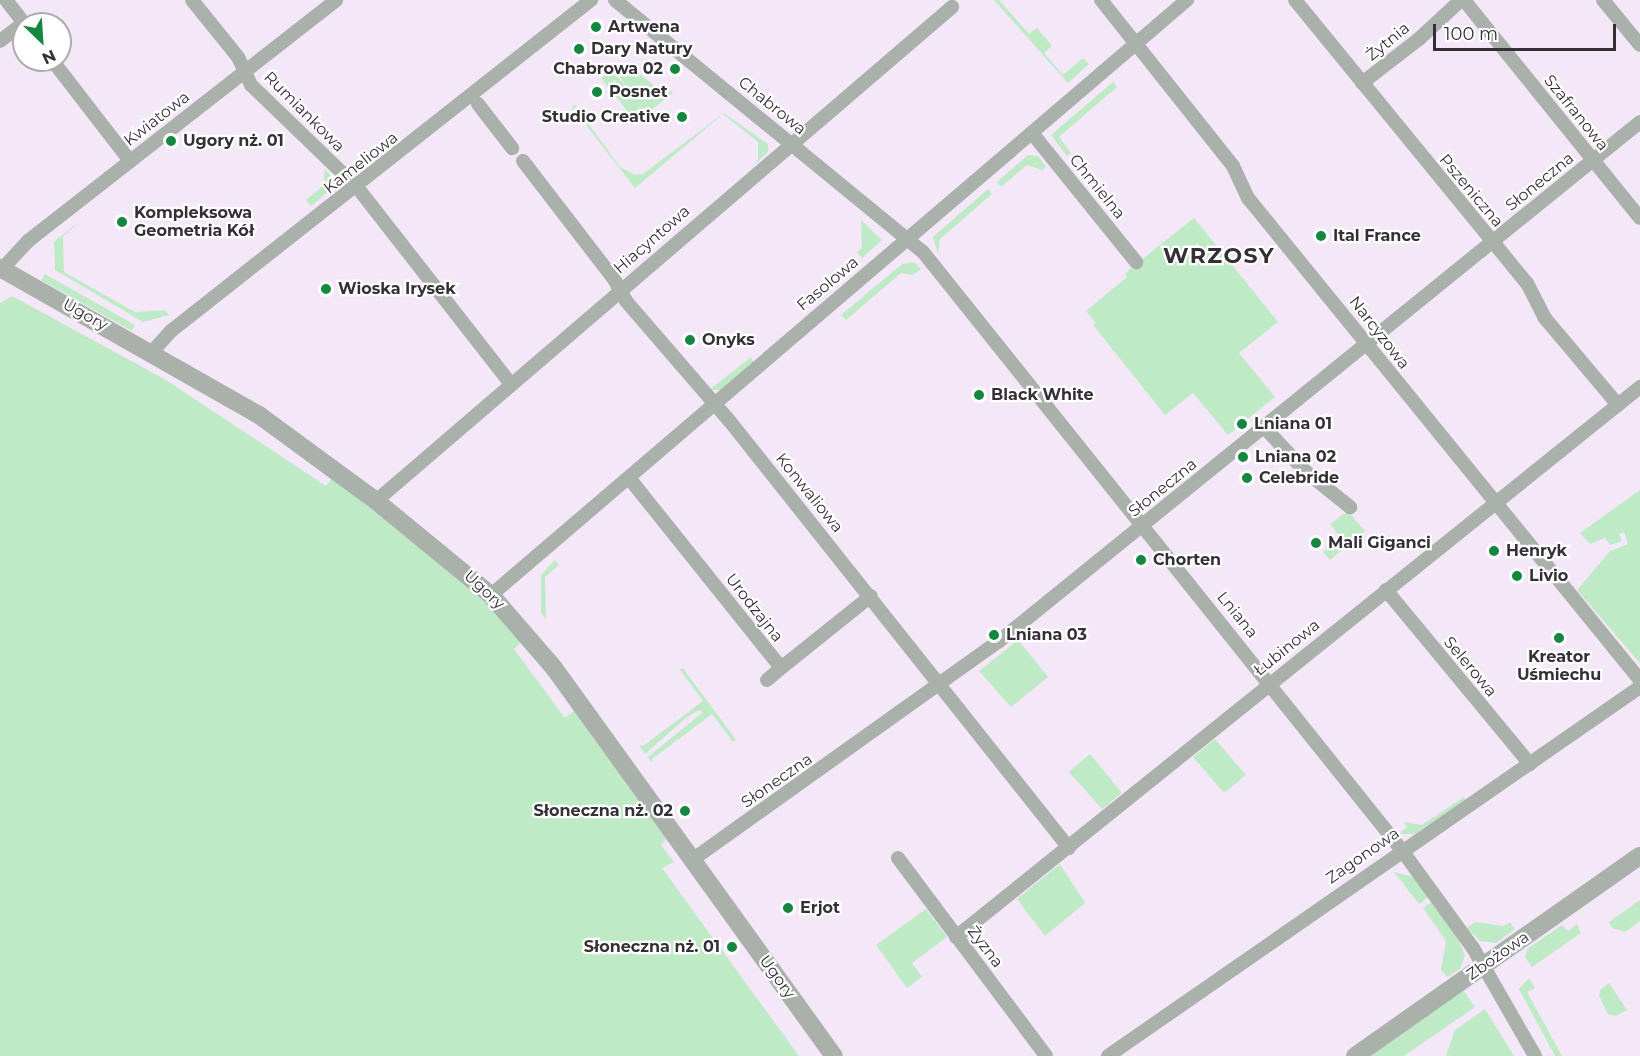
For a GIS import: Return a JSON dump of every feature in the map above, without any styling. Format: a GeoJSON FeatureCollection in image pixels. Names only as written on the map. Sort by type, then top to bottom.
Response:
{"type":"FeatureCollection","features":[{"type":"Feature","properties":{"kind":"street"},"geometry":{"type":"LineString","coordinates":[[6,0],[16,12]]}},
{"type":"Feature","properties":{"kind":"street","name":"Rumiankowa"},"geometry":{"type":"LineString","coordinates":[[192,0],[244,70],[251,85],[357,187],[510,383]]}},
{"type":"Feature","properties":{"kind":"street","name":"Kwiatowa"},"geometry":{"type":"LineString","coordinates":[[1,268],[28,241],[336,0]]}},
{"type":"Feature","properties":{"kind":"street","name":"Kameliowa"},"geometry":{"type":"LineString","coordinates":[[152,352],[171,331],[357,187],[591,0]]}},
{"type":"Feature","properties":{"kind":"street","name":"Chabrowa"},"geometry":{"type":"LineString","coordinates":[[615,0],[909,238]]}},
{"type":"Feature","properties":{"kind":"street","name":"Narcyzowa"},"geometry":{"type":"LineString","coordinates":[[1101,0],[1233,166],[1248,198],[1640,680]]}},
{"type":"Feature","properties":{"kind":"street","name":"Fasolowa"},"geometry":{"type":"LineString","coordinates":[[491,594],[1187,0]]}},
{"type":"Feature","properties":{"kind":"street","name":"Pszeniczna"},"geometry":{"type":"LineString","coordinates":[[1295,0],[1527,283],[1544,317],[1618,405]]}},
{"type":"Feature","properties":{"kind":"street","name":"Żytnia"},"geometry":{"type":"LineString","coordinates":[[1362,83],[1419,39],[1462,0]]}},
{"type":"Feature","properties":{"kind":"street","name":"Szafranowa"},"geometry":{"type":"LineString","coordinates":[[1462,0],[1640,218]]}},
{"type":"Feature","properties":{"kind":"street"},"geometry":{"type":"LineString","coordinates":[[1604,0],[1640,45]]}},
{"type":"Feature","properties":{"kind":"street","name":"Hiacyntowa"},"geometry":{"type":"LineString","coordinates":[[376,501],[510,383],[952,8]]}},
{"type":"Feature","properties":{"kind":"street"},"geometry":{"type":"LineString","coordinates":[[61,72],[130,161]]}},
{"type":"Feature","properties":{"kind":"street"},"geometry":{"type":"LineString","coordinates":[[478,104],[512,148]]}},
{"type":"Feature","properties":{"kind":"street","name":"Słoneczna"},"geometry":{"type":"LineString","coordinates":[[692,860],[940,686],[1264,428],[1640,122]]}},
{"type":"Feature","properties":{"kind":"street","name":"Chmielna"},"geometry":{"type":"LineString","coordinates":[[1032,133],[1136,262]]}},
{"type":"Feature","properties":{"kind":"street","name":"Konwaliowa"},"geometry":{"type":"LineString","coordinates":[[523,161],[620,289],[626,301],[715,403],[871,596],[1069,848]]}},
{"type":"Feature","properties":{"kind":"street","name":"Lniana"},"geometry":{"type":"LineString","coordinates":[[909,238],[1144,524],[1401,849],[1484,965],[1535,1056]]}},
{"type":"Feature","properties":{"kind":"street","name":"Ugory"},"geometry":{"type":"LineString","coordinates":[[1,268],[260,415],[376,501],[491,594],[554,668],[834,1056]]}},
{"type":"Feature","properties":{"kind":"street","name":"Łubinowa"},"geometry":{"type":"LineString","coordinates":[[957,937],[1640,387]]}},
{"type":"Feature","properties":{"kind":"street"},"geometry":{"type":"LineString","coordinates":[[1264,428],[1305,471],[1328,485],[1350,507]]}},
{"type":"Feature","properties":{"kind":"street","name":"Urodzajna"},"geometry":{"type":"LineString","coordinates":[[629,478],[781,668],[871,596]]}},
{"type":"Feature","properties":{"kind":"street","name":"Selerowa"},"geometry":{"type":"LineString","coordinates":[[1386,590],[1530,764]]}},
{"type":"Feature","properties":{"kind":"street"},"geometry":{"type":"LineString","coordinates":[[767,680],[781,668]]}},
{"type":"Feature","properties":{"kind":"street","name":"Zagonowa"},"geometry":{"type":"LineString","coordinates":[[1108,1056],[1401,849],[1530,764],[1640,687]]}},
{"type":"Feature","properties":{"kind":"street","name":"Zbożowa"},"geometry":{"type":"LineString","coordinates":[[1355,1056],[1640,856]]}},
{"type":"Feature","properties":{"kind":"street","name":"Żyzna"},"geometry":{"type":"LineString","coordinates":[[898,858],[1046,1056]]}},
{"type":"Feature","properties":{"kind":"green space"},"geometry":{"type":"Polygon","coordinates":[[[994,0],[999,0],[1029,34],[1037,28],[1052,46],[1044,53],[1063,75],[1083,58],[1089,64],[1068,83],[994,0]]]}},
{"type":"Feature","properties":{"kind":"green space"},"geometry":{"type":"Polygon","coordinates":[[[626,63],[664,94],[670,90],[673,93],[633,124],[632,117],[601,78],[612,71],[628,89],[615,70],[623,77],[630,71],[626,63]]]}},
{"type":"Feature","properties":{"kind":"green space"},"geometry":{"type":"Polygon","coordinates":[[[1113,82],[1117,87],[1059,137],[1071,153],[1067,156],[1051,135],[1113,82]]]}},
{"type":"Feature","properties":{"kind":"green space"},"geometry":{"type":"Polygon","coordinates":[[[575,105],[620,167],[635,175],[643,174],[724,113],[768,144],[768,152],[751,168],[758,160],[758,142],[723,114],[635,188],[572,107],[575,105]]]}},
{"type":"Feature","properties":{"kind":"green space"},"geometry":{"type":"Polygon","coordinates":[[[1028,155],[1038,156],[1046,167],[1042,170],[1027,165],[1001,187],[997,182],[1028,155]]]}},
{"type":"Feature","properties":{"kind":"green space"},"geometry":{"type":"Polygon","coordinates":[[[325,169],[337,184],[311,206],[306,200],[323,186],[325,169]]]}},
{"type":"Feature","properties":{"kind":"green space"},"geometry":{"type":"Polygon","coordinates":[[[988,189],[992,194],[940,239],[938,254],[933,237],[988,189]]]}},
{"type":"Feature","properties":{"kind":"green space"},"geometry":{"type":"Polygon","coordinates":[[[1194,218],[1278,322],[1239,353],[1275,397],[1228,435],[1193,393],[1165,415],[1093,325],[1096,323],[1086,311],[1127,277],[1125,274],[1131,268],[1194,218]]]}},
{"type":"Feature","properties":{"kind":"green space"},"geometry":{"type":"Polygon","coordinates":[[[81,220],[63,237],[64,272],[135,312],[165,310],[169,315],[143,322],[55,270],[54,242],[81,220]]]}},
{"type":"Feature","properties":{"kind":"green space"},"geometry":{"type":"Polygon","coordinates":[[[861,220],[882,240],[862,258],[857,252],[862,248],[861,220]]]}},
{"type":"Feature","properties":{"kind":"green space"},"geometry":{"type":"Polygon","coordinates":[[[914,262],[921,269],[913,275],[901,273],[846,320],[841,315],[902,264],[914,262]]]}},
{"type":"Feature","properties":{"kind":"green space"},"geometry":{"type":"Polygon","coordinates":[[[45,274],[135,325],[132,331],[41,280],[45,274]]]}},
{"type":"Feature","properties":{"kind":"green space"},"geometry":{"type":"Polygon","coordinates":[[[12,296],[166,380],[326,486],[332,478],[467,585],[500,616],[522,641],[514,649],[565,718],[574,711],[666,839],[661,845],[674,862],[662,868],[799,1056],[0,1056],[0,303],[12,296]]]}},
{"type":"Feature","properties":{"kind":"green space"},"geometry":{"type":"Polygon","coordinates":[[[751,357],[754,363],[722,390],[709,390],[751,357]]]}},
{"type":"Feature","properties":{"kind":"green space"},"geometry":{"type":"Polygon","coordinates":[[[1640,490],[1640,663],[1577,590],[1610,551],[1628,544],[1624,532],[1619,534],[1622,541],[1610,545],[1605,538],[1590,544],[1580,533],[1640,490]]]}},
{"type":"Feature","properties":{"kind":"green space"},"geometry":{"type":"Polygon","coordinates":[[[1348,511],[1365,531],[1330,560],[1323,552],[1340,537],[1330,524],[1348,511]]]}},
{"type":"Feature","properties":{"kind":"green space"},"geometry":{"type":"Polygon","coordinates":[[[555,560],[559,565],[545,577],[546,620],[541,612],[541,575],[555,560]]]}},
{"type":"Feature","properties":{"kind":"green space"},"geometry":{"type":"Polygon","coordinates":[[[1018,640],[1048,677],[1011,707],[979,671],[1018,640]]]}},
{"type":"Feature","properties":{"kind":"green space"},"geometry":{"type":"Polygon","coordinates":[[[683,668],[736,740],[733,742],[712,714],[652,759],[652,763],[648,757],[703,712],[699,710],[686,718],[645,754],[639,745],[643,746],[703,701],[680,670],[683,668]]]}},
{"type":"Feature","properties":{"kind":"green space"},"geometry":{"type":"Polygon","coordinates":[[[1215,739],[1246,775],[1224,793],[1193,757],[1215,739]]]}},
{"type":"Feature","properties":{"kind":"green space"},"geometry":{"type":"Polygon","coordinates":[[[1090,754],[1122,793],[1102,809],[1069,772],[1090,754]]]}},
{"type":"Feature","properties":{"kind":"green space"},"geometry":{"type":"Polygon","coordinates":[[[1464,797],[1466,800],[1415,834],[1399,834],[1407,827],[1404,822],[1422,825],[1464,797]]]}},
{"type":"Feature","properties":{"kind":"green space"},"geometry":{"type":"Polygon","coordinates":[[[1060,864],[1085,903],[1045,936],[1017,899],[1060,864]]]}},
{"type":"Feature","properties":{"kind":"green space"},"geometry":{"type":"Polygon","coordinates":[[[1394,872],[1413,877],[1428,897],[1419,904],[1394,872]]]}},
{"type":"Feature","properties":{"kind":"green space"},"geometry":{"type":"Polygon","coordinates":[[[1640,900],[1640,921],[1625,932],[1612,928],[1609,922],[1640,900]]]}},
{"type":"Feature","properties":{"kind":"green space"},"geometry":{"type":"Polygon","coordinates":[[[1431,902],[1458,938],[1465,956],[1460,969],[1447,977],[1441,970],[1446,941],[1423,908],[1431,902]]]}},
{"type":"Feature","properties":{"kind":"green space"},"geometry":{"type":"Polygon","coordinates":[[[926,909],[947,937],[912,963],[922,977],[907,988],[876,945],[926,909]]]}},
{"type":"Feature","properties":{"kind":"green space"},"geometry":{"type":"Polygon","coordinates":[[[1475,922],[1504,926],[1510,922],[1515,929],[1496,943],[1480,941],[1467,928],[1475,922]]]}},
{"type":"Feature","properties":{"kind":"green space"},"geometry":{"type":"Polygon","coordinates":[[[1577,924],[1581,933],[1532,967],[1525,957],[1527,949],[1562,925],[1568,931],[1577,924]]]}},
{"type":"Feature","properties":{"kind":"green space"},"geometry":{"type":"Polygon","coordinates":[[[1529,978],[1535,988],[1527,992],[1562,1056],[1555,1056],[1519,989],[1529,978]]]}},
{"type":"Feature","properties":{"kind":"green space"},"geometry":{"type":"Polygon","coordinates":[[[1609,983],[1627,1010],[1616,1016],[1608,1014],[1599,996],[1600,990],[1609,983]]]}},
{"type":"Feature","properties":{"kind":"green space"},"geometry":{"type":"Polygon","coordinates":[[[1462,989],[1475,1007],[1404,1056],[1367,1056],[1462,989]]]}},
{"type":"Feature","properties":{"kind":"green space"},"geometry":{"type":"Polygon","coordinates":[[[1485,1009],[1514,1056],[1446,1056],[1455,1030],[1485,1009]]]}},
{"type":"Feature","properties":{"kind":"place","name":"Artwena"},"geometry":{"type":"Point","coordinates":[596,27]}},
{"type":"Feature","properties":{"kind":"place","name":"Dary Natury"},"geometry":{"type":"Point","coordinates":[579,49]}},
{"type":"Feature","properties":{"kind":"place","name":"Chabrowa 02"},"geometry":{"type":"Point","coordinates":[675,69]}},
{"type":"Feature","properties":{"kind":"place","name":"Posnet"},"geometry":{"type":"Point","coordinates":[597,92]}},
{"type":"Feature","properties":{"kind":"place","name":"Studio Creative"},"geometry":{"type":"Point","coordinates":[682,117]}},
{"type":"Feature","properties":{"kind":"place","name":"Ugory nż. 01"},"geometry":{"type":"Point","coordinates":[171,141]}},
{"type":"Feature","properties":{"kind":"place","name":"Kompleksowa Geometria Kół"},"geometry":{"type":"Point","coordinates":[122,222]}},
{"type":"Feature","properties":{"kind":"place","name":"Ital France"},"geometry":{"type":"Point","coordinates":[1321,236]}},
{"type":"Feature","properties":{"kind":"place","name":"Wioska Irysek"},"geometry":{"type":"Point","coordinates":[326,289]}},
{"type":"Feature","properties":{"kind":"place","name":"Onyks"},"geometry":{"type":"Point","coordinates":[690,340]}},
{"type":"Feature","properties":{"kind":"place","name":"Black White"},"geometry":{"type":"Point","coordinates":[979,395]}},
{"type":"Feature","properties":{"kind":"place","name":"Lniana 01"},"geometry":{"type":"Point","coordinates":[1242,424]}},
{"type":"Feature","properties":{"kind":"place","name":"Lniana 02"},"geometry":{"type":"Point","coordinates":[1243,457]}},
{"type":"Feature","properties":{"kind":"place","name":"Celebride"},"geometry":{"type":"Point","coordinates":[1247,478]}},
{"type":"Feature","properties":{"kind":"place","name":"Mali Giganci"},"geometry":{"type":"Point","coordinates":[1316,543]}},
{"type":"Feature","properties":{"kind":"place","name":"Henryk"},"geometry":{"type":"Point","coordinates":[1494,551]}},
{"type":"Feature","properties":{"kind":"place","name":"Chorten"},"geometry":{"type":"Point","coordinates":[1141,560]}},
{"type":"Feature","properties":{"kind":"place","name":"Livio"},"geometry":{"type":"Point","coordinates":[1517,576]}},
{"type":"Feature","properties":{"kind":"place","name":"Lniana 03"},"geometry":{"type":"Point","coordinates":[994,635]}},
{"type":"Feature","properties":{"kind":"place","name":"Kreator Uśmiechu"},"geometry":{"type":"Point","coordinates":[1559,638]}},
{"type":"Feature","properties":{"kind":"place","name":"Słoneczna nż. 02"},"geometry":{"type":"Point","coordinates":[685,811]}},
{"type":"Feature","properties":{"kind":"place","name":"Erjot"},"geometry":{"type":"Point","coordinates":[788,908]}},
{"type":"Feature","properties":{"kind":"place","name":"Słoneczna nż. 01"},"geometry":{"type":"Point","coordinates":[732,947]}},
{"type":"Feature","properties":{"kind":"district","name":"WRZOSY"},"geometry":{"type":"Point","coordinates":[1219,256]}}]}
